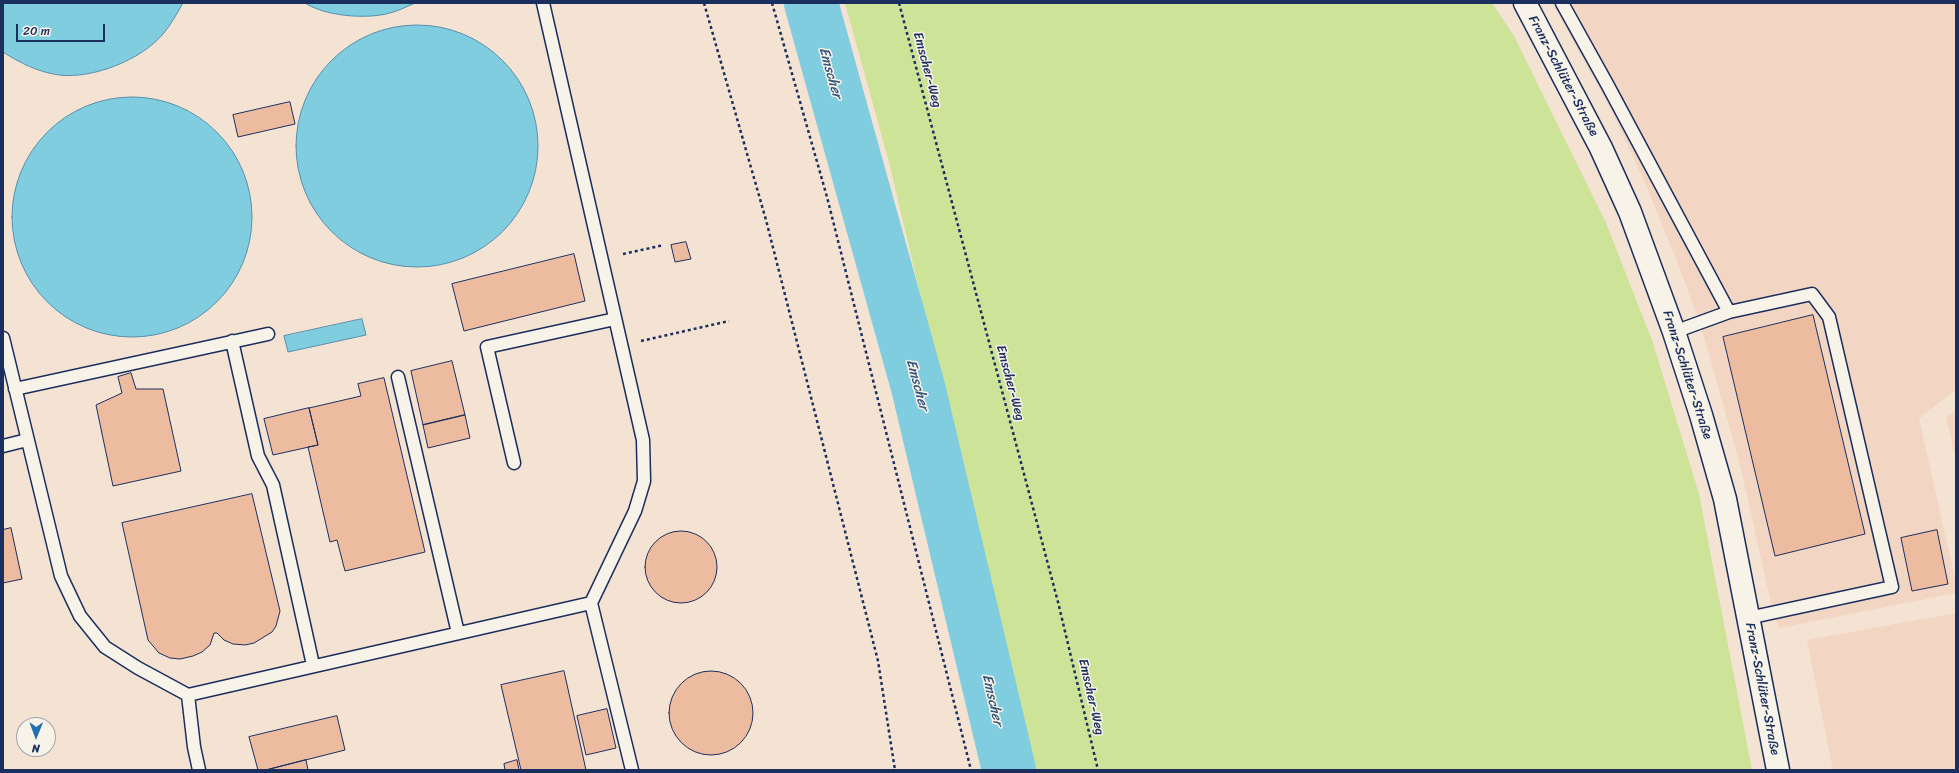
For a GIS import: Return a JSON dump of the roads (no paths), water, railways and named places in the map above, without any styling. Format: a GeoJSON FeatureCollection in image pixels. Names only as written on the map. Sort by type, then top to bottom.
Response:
{"type":"FeatureCollection","features":[{"type":"Feature","properties":{"kind":"street","name":"Franz-Schlüter-Straße"},"geometry":{"type":"LineString","coordinates":[[1525,3],[1608,162],[1630,212],[1674,332],[1701,415],[1724,499],[1778,770]]}},
{"type":"Feature","properties":{"kind":"lane"},"geometry":{"type":"LineString","coordinates":[[543,3],[643,440],[644,481],[635,511],[591,603],[632,770]]}},
{"type":"Feature","properties":{"kind":"lane"},"geometry":{"type":"LineString","coordinates":[[1562,3],[1729,312]]}},
{"type":"Feature","properties":{"kind":"lane"},"geometry":{"type":"LineString","coordinates":[[1674,332],[1729,312],[1812,294],[1829,317],[1892,587],[1748,618]]}},
{"type":"Feature","properties":{"kind":"lane"},"geometry":{"type":"LineString","coordinates":[[514,463],[488,347],[615,319]]}},
{"type":"Feature","properties":{"kind":"lane"},"geometry":{"type":"LineString","coordinates":[[15,389],[268,334]]}},
{"type":"Feature","properties":{"kind":"lane"},"geometry":{"type":"LineString","coordinates":[[3,338],[61,576],[80,616],[105,647],[138,668],[188,695],[313,665],[591,603]]}},
{"type":"Feature","properties":{"kind":"lane"},"geometry":{"type":"LineString","coordinates":[[232,341],[258,456],[273,485],[313,665]]}},
{"type":"Feature","properties":{"kind":"lane"},"geometry":{"type":"LineString","coordinates":[[398,377],[458,633]]}},
{"type":"Feature","properties":{"kind":"lane"},"geometry":{"type":"LineString","coordinates":[[3,446],[27,440]]}},
{"type":"Feature","properties":{"kind":"lane"},"geometry":{"type":"LineString","coordinates":[[188,695],[194,747],[199,770]]}},
{"type":"Feature","properties":{"kind":"water"},"geometry":{"type":"Polygon","coordinates":[[[3,3],[183,3],[163,34],[142,52],[116,66],[101,71],[86,74],[59,75],[37,69],[3,52],[3,3]]]}},
{"type":"Feature","properties":{"kind":"water"},"geometry":{"type":"Polygon","coordinates":[[[305,3],[415,3],[390,13],[356,16],[333,14],[305,3]]]}},
{"type":"Feature","properties":{"kind":"water"},"geometry":{"type":"Polygon","coordinates":[[[417,25],[441,28],[463,35],[484,46],[502,61],[517,79],[528,100],[535,122],[538,146],[535,170],[528,192],[517,213],[502,231],[484,246],[463,257],[441,264],[417,267],[393,264],[371,257],[350,246],[332,231],[317,213],[306,192],[299,170],[296,146],[299,122],[306,100],[317,79],[332,61],[350,46],[371,35],[393,28],[417,25]]]}},
{"type":"Feature","properties":{"kind":"water"},"geometry":{"type":"Polygon","coordinates":[[[120,97],[144,97],[167,102],[189,111],[217,132],[232,150],[243,171],[250,194],[252,217],[250,240],[243,263],[232,284],[217,302],[189,323],[167,332],[144,337],[120,337],[97,332],[75,323],[56,310],[39,293],[26,274],[17,252],[12,229],[12,205],[17,182],[26,160],[39,141],[56,124],[75,111],[97,102],[120,97]]]}},
{"type":"Feature","properties":{"kind":"water"},"geometry":{"type":"Polygon","coordinates":[[[362,319],[366,335],[288,352],[284,336],[362,319]]]}},
{"type":"Feature","properties":{"kind":"waterway","name":"Emscher"},"geometry":{"type":"LineString","coordinates":[[811,3],[918,387],[1009,770]]}}]}
